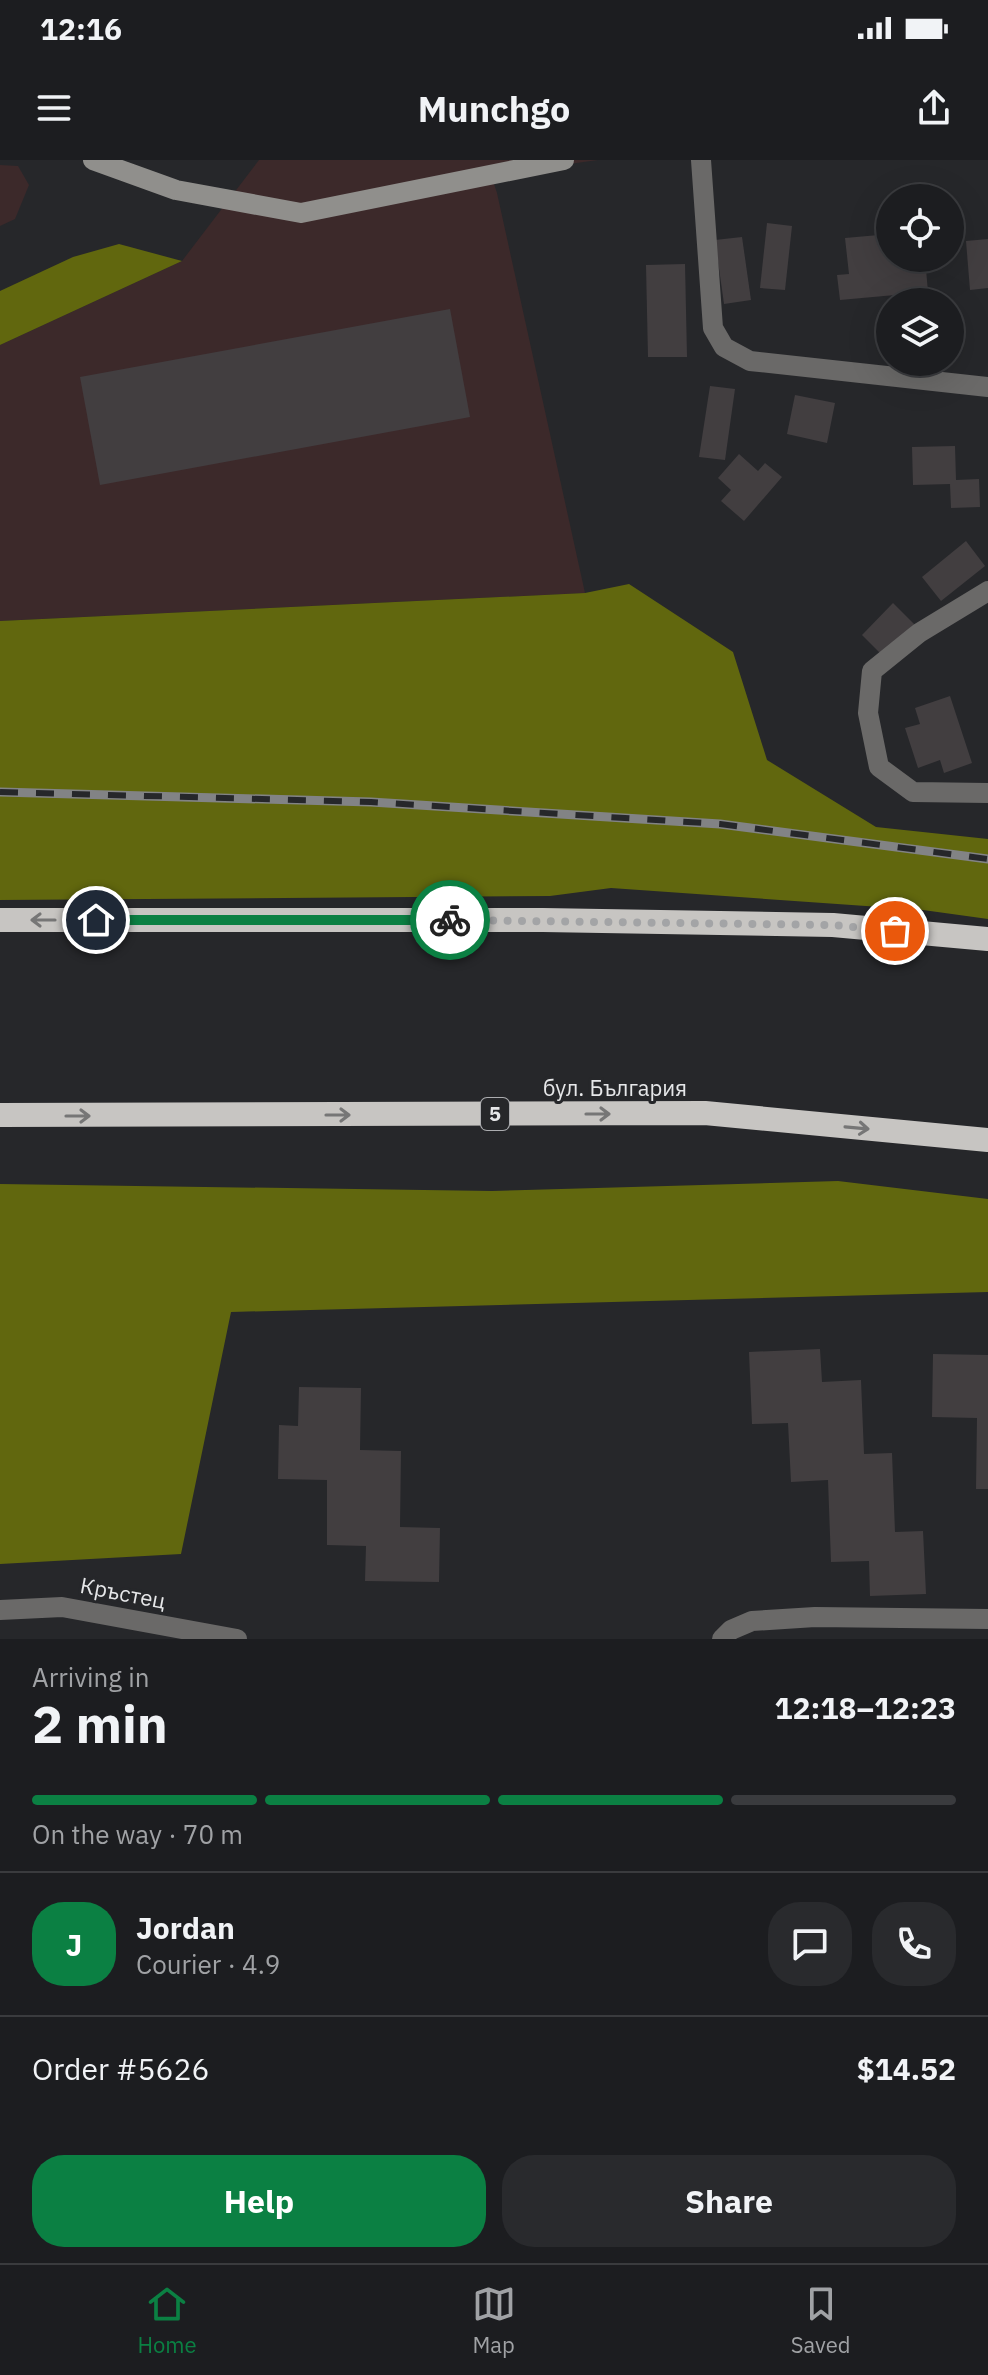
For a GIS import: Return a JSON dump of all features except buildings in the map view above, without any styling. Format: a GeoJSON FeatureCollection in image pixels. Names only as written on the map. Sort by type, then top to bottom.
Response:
{"type":"FeatureCollection","features":[{"type":"Feature","properties":{"kind":"highway"},"geometry":{"type":"LineString","coordinates":[[0,920],[543,920],[833,925],[988,939]]}},
{"type":"Feature","properties":{"kind":"highway","name":"бул. България"},"geometry":{"type":"LineString","coordinates":[[0,1115],[705,1113],[988,1140]]}},
{"type":"Feature","properties":{"kind":"street"},"geometry":{"type":"LineString","coordinates":[[93,160],[176,190],[301,213],[564,160]]}},
{"type":"Feature","properties":{"kind":"street"},"geometry":{"type":"LineString","coordinates":[[701,160],[713,328],[724,347],[750,361],[988,387]]}},
{"type":"Feature","properties":{"kind":"street"},"geometry":{"type":"LineString","coordinates":[[988,591],[919,633],[872,671],[868,713],[879,767],[913,792],[988,793]]}},
{"type":"Feature","properties":{"kind":"street","name":"Кръстец"},"geometry":{"type":"LineString","coordinates":[[0,1610],[62,1607],[237,1639]]}},
{"type":"Feature","properties":{"kind":"street"},"geometry":{"type":"LineString","coordinates":[[722,1639],[731,1630],[752,1621],[815,1617],[988,1619]]}},
{"type":"Feature","properties":{"kind":"shaded area"},"geometry":{"type":"Polygon","coordinates":[[[259,160],[598,160],[491,175],[585,593],[0,621],[0,345],[182,261],[259,160]]]}},
{"type":"Feature","properties":{"kind":"shaded area"},"geometry":{"type":"Polygon","coordinates":[[[0,165],[18,166],[29,185],[15,219],[0,226],[0,165]]]}},
{"type":"Feature","properties":{"kind":"shaded area"},"geometry":{"type":"Polygon","coordinates":[[[119,244],[182,261],[0,345],[0,291],[73,257],[119,244]]]}},
{"type":"Feature","properties":{"kind":"shaded area"},"geometry":{"type":"Polygon","coordinates":[[[629,584],[733,652],[767,760],[876,827],[988,839],[988,919],[923,910],[611,888],[550,896],[0,900],[0,621],[585,593],[629,584]]]}},
{"type":"Feature","properties":{"kind":"shaded area"},"geometry":{"type":"Polygon","coordinates":[[[838,1181],[988,1199],[988,1292],[231,1312],[181,1554],[0,1564],[0,1184],[492,1191],[838,1181]]]}},
{"type":"Feature","properties":{"kind":"railway"},"geometry":{"type":"LineString","coordinates":[[0,792],[371,802],[720,824],[988,859]]}},
{"type":"Feature","properties":{"kind":"way so far"},"geometry":{"type":"LineString","coordinates":[[450,920],[833,925],[895,931]]}},
{"type":"Feature","properties":{"kind":"route"},"geometry":{"type":"LineString","coordinates":[[96,920],[450,920]]}}]}
